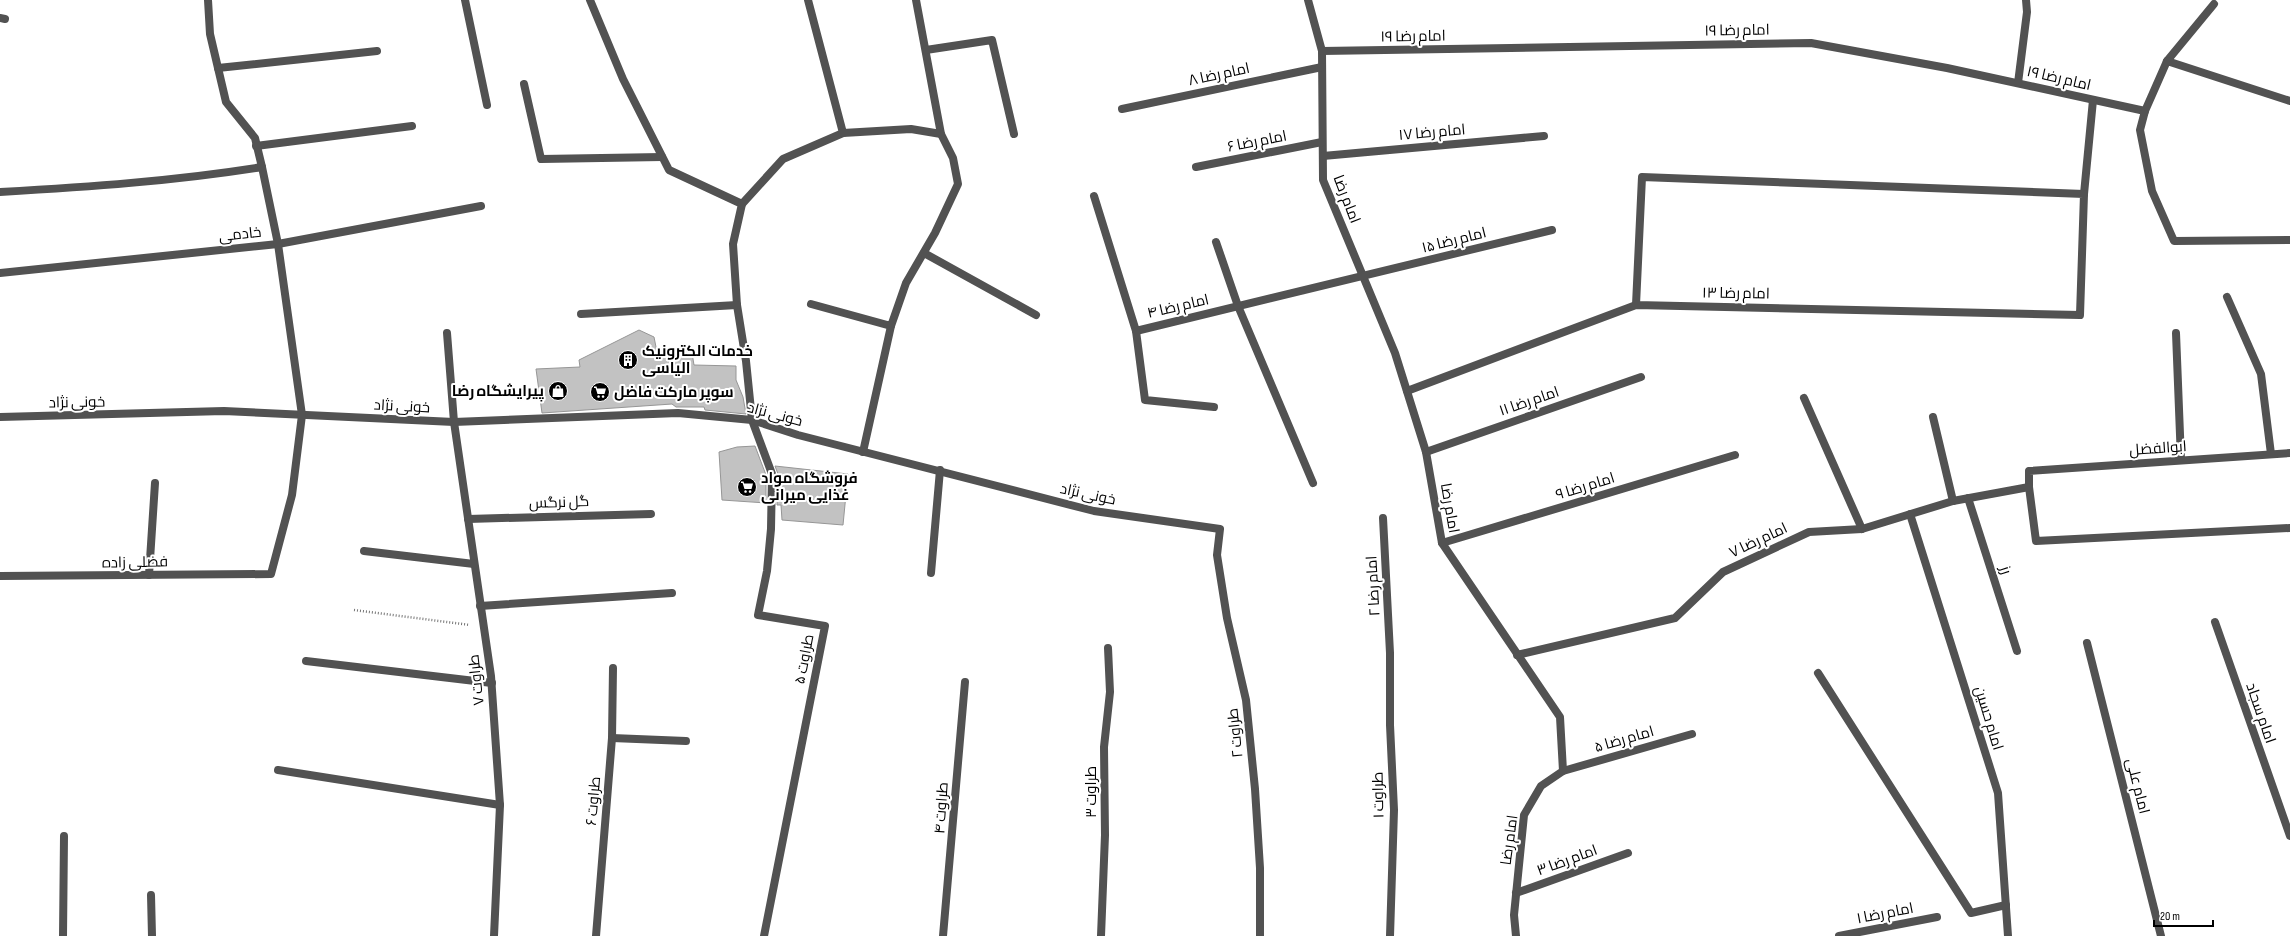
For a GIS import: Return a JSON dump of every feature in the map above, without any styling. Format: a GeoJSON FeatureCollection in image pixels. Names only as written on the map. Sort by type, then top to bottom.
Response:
{"type":"FeatureCollection","features":[{"type":"Feature","properties":{"kind":"street"},"geometry":{"type":"LineString","coordinates":[[208,0],[210,34],[226,102],[254,138],[262,167],[278,244],[302,415]]}},
{"type":"Feature","properties":{"kind":"street"},"geometry":{"type":"LineString","coordinates":[[465,0],[487,106]]}},
{"type":"Feature","properties":{"kind":"street"},"geometry":{"type":"LineString","coordinates":[[590,0],[623,79],[669,170],[742,204]]}},
{"type":"Feature","properties":{"kind":"street"},"geometry":{"type":"LineString","coordinates":[[808,0],[843,133]]}},
{"type":"Feature","properties":{"kind":"street"},"geometry":{"type":"LineString","coordinates":[[863,452],[891,326],[906,283],[924,253],[958,184],[953,158],[941,134],[916,0]]}},
{"type":"Feature","properties":{"kind":"street","name":"امام رضا"},"geometry":{"type":"LineString","coordinates":[[1308,0],[1322,51],[1323,180],[1395,353],[1426,452],[1442,543],[1560,717],[1563,771],[1541,786],[1524,815],[1514,915],[1516,936]]}},
{"type":"Feature","properties":{"kind":"street"},"geometry":{"type":"LineString","coordinates":[[2018,83],[2027,12],[2026,0]]}},
{"type":"Feature","properties":{"kind":"street"},"geometry":{"type":"LineString","coordinates":[[2214,4],[2167,61],[2145,111],[2140,130],[2152,191],[2174,241],[2290,240]]}},
{"type":"Feature","properties":{"kind":"street"},"geometry":{"type":"LineString","coordinates":[[926,50],[992,40],[1014,134]]}},
{"type":"Feature","properties":{"kind":"street","name":"امام رضا ۱۹"},"geometry":{"type":"LineString","coordinates":[[1322,51],[1811,42],[2018,83],[2145,111]]}},
{"type":"Feature","properties":{"kind":"street"},"geometry":{"type":"LineString","coordinates":[[218,68],[377,51]]}},
{"type":"Feature","properties":{"kind":"street"},"geometry":{"type":"LineString","coordinates":[[2167,61],[2290,101]]}},
{"type":"Feature","properties":{"kind":"street","name":"امام رضا ۸"},"geometry":{"type":"LineString","coordinates":[[1122,109],[1322,67]]}},
{"type":"Feature","properties":{"kind":"street"},"geometry":{"type":"LineString","coordinates":[[524,84],[541,159],[662,157]]}},
{"type":"Feature","properties":{"kind":"street"},"geometry":{"type":"LineString","coordinates":[[1636,305],[1642,177],[2084,194],[2093,100]]}},
{"type":"Feature","properties":{"kind":"street"},"geometry":{"type":"LineString","coordinates":[[256,146],[412,126]]}},
{"type":"Feature","properties":{"kind":"street"},"geometry":{"type":"LineString","coordinates":[[752,420],[746,361],[737,305],[733,244],[742,204],[783,159],[843,133],[911,129],[941,134]]}},
{"type":"Feature","properties":{"kind":"street","name":"امام رضا ۱۷"},"geometry":{"type":"LineString","coordinates":[[1322,156],[1544,136]]}},
{"type":"Feature","properties":{"kind":"street","name":"امام رضا ۶"},"geometry":{"type":"LineString","coordinates":[[1196,167],[1322,142]]}},
{"type":"Feature","properties":{"kind":"street"},"geometry":{"type":"LineString","coordinates":[[0,192],[140,182],[218,174],[262,167]]}},
{"type":"Feature","properties":{"kind":"street","name":"امام رضا ۱۳"},"geometry":{"type":"LineString","coordinates":[[1407,391],[1636,305],[2080,315],[2084,194]]}},
{"type":"Feature","properties":{"kind":"street","name":"امام رضا ۴"},"geometry":{"type":"LineString","coordinates":[[1094,196],[1136,331],[1363,276]]}},
{"type":"Feature","properties":{"kind":"street","name":"خادمی"},"geometry":{"type":"LineString","coordinates":[[0,273],[278,244],[481,206]]}},
{"type":"Feature","properties":{"kind":"street","name":"امام رضا ۱۵"},"geometry":{"type":"LineString","coordinates":[[1363,276],[1552,230]]}},
{"type":"Feature","properties":{"kind":"street"},"geometry":{"type":"LineString","coordinates":[[1216,242],[1238,306],[1313,483]]}},
{"type":"Feature","properties":{"kind":"street"},"geometry":{"type":"LineString","coordinates":[[924,253],[1036,315]]}},
{"type":"Feature","properties":{"kind":"street"},"geometry":{"type":"LineString","coordinates":[[2227,296],[2261,374],[2271,454]]}},
{"type":"Feature","properties":{"kind":"street"},"geometry":{"type":"LineString","coordinates":[[811,304],[891,326]]}},
{"type":"Feature","properties":{"kind":"street"},"geometry":{"type":"LineString","coordinates":[[581,314],[737,305]]}},
{"type":"Feature","properties":{"kind":"street"},"geometry":{"type":"LineString","coordinates":[[1136,331],[1145,400],[1214,407]]}},
{"type":"Feature","properties":{"kind":"street","name":"طراوت ۷"},"geometry":{"type":"LineString","coordinates":[[446,333],[454,422],[492,683],[500,805],[494,936]]}},
{"type":"Feature","properties":{"kind":"street"},"geometry":{"type":"LineString","coordinates":[[2176,333],[2181,460]]}},
{"type":"Feature","properties":{"kind":"street","name":"امام رضا ۱۱"},"geometry":{"type":"LineString","coordinates":[[1426,452],[1641,377]]}},
{"type":"Feature","properties":{"kind":"street"},"geometry":{"type":"LineString","coordinates":[[1804,398],[1862,529]]}},
{"type":"Feature","properties":{"kind":"street","name":"خونی نژاد"},"geometry":{"type":"LineString","coordinates":[[0,416],[224,411],[454,422],[678,413],[752,420],[863,452],[940,470],[1010,490],[1094,511],[1220,529]]}},
{"type":"Feature","properties":{"kind":"street","name":"فضلی زاده"},"geometry":{"type":"LineString","coordinates":[[0,576],[271,574],[292,495],[302,415]]}},
{"type":"Feature","properties":{"kind":"street"},"geometry":{"type":"LineString","coordinates":[[1933,417],[1953,500]]}},
{"type":"Feature","properties":{"kind":"street","name":"طراوت ۵"},"geometry":{"type":"LineString","coordinates":[[752,420],[772,474],[771,529],[767,571],[758,615],[825,626],[764,936]]}},
{"type":"Feature","properties":{"kind":"street","name":"ابوالفضل"},"geometry":{"type":"LineString","coordinates":[[2029,487],[2029,471],[2290,453]]}},
{"type":"Feature","properties":{"kind":"street","name":"امام رضا ۹"},"geometry":{"type":"LineString","coordinates":[[1442,543],[1735,455]]}},
{"type":"Feature","properties":{"kind":"street"},"geometry":{"type":"LineString","coordinates":[[931,573],[940,470]]}},
{"type":"Feature","properties":{"kind":"street"},"geometry":{"type":"LineString","coordinates":[[149,575],[154,483]]}},
{"type":"Feature","properties":{"kind":"street"},"geometry":{"type":"LineString","coordinates":[[2029,487],[2036,541],[2290,528]]}},
{"type":"Feature","properties":{"kind":"street","name":"امام رضا ۷"},"geometry":{"type":"LineString","coordinates":[[1517,655],[1675,618],[1723,572],[1809,532],[1862,529],[1953,500],[2029,487]]}},
{"type":"Feature","properties":{"kind":"street","name":"رز"},"geometry":{"type":"LineString","coordinates":[[1968,498],[2017,651]]}},
{"type":"Feature","properties":{"kind":"street","name":"گل نرگس"},"geometry":{"type":"LineString","coordinates":[[468,519],[651,514]]}},
{"type":"Feature","properties":{"kind":"street","name":"امام حسین"},"geometry":{"type":"LineString","coordinates":[[1910,514],[1998,793],[2008,936]]}},
{"type":"Feature","properties":{"kind":"street","name":"امام رضا ۲"},"geometry":{"type":"LineString","coordinates":[[1383,518],[1390,653]]}},
{"type":"Feature","properties":{"kind":"street","name":"طراوت ۲"},"geometry":{"type":"LineString","coordinates":[[1220,529],[1217,556],[1227,618],[1246,700],[1255,789],[1260,868],[1260,936]]}},
{"type":"Feature","properties":{"kind":"street"},"geometry":{"type":"LineString","coordinates":[[364,551],[474,564]]}},
{"type":"Feature","properties":{"kind":"street"},"geometry":{"type":"LineString","coordinates":[[480,606],[672,593]]}},
{"type":"Feature","properties":{"kind":"street","name":"امام سجاد"},"geometry":{"type":"LineString","coordinates":[[2215,622],[2290,836]]}},
{"type":"Feature","properties":{"kind":"street","name":"امام علی"},"geometry":{"type":"LineString","coordinates":[[2087,643],[2161,936]]}},
{"type":"Feature","properties":{"kind":"street","name":"طراوت ۳"},"geometry":{"type":"LineString","coordinates":[[1101,936],[1105,835],[1104,747],[1110,692],[1108,648]]}},
{"type":"Feature","properties":{"kind":"street","name":"طراوت ۱"},"geometry":{"type":"LineString","coordinates":[[1390,653],[1390,725],[1394,810],[1390,936]]}},
{"type":"Feature","properties":{"kind":"street"},"geometry":{"type":"LineString","coordinates":[[306,661],[492,683]]}},
{"type":"Feature","properties":{"kind":"street","name":"طراوت ۶"},"geometry":{"type":"LineString","coordinates":[[596,936],[612,738],[613,668]]}},
{"type":"Feature","properties":{"kind":"street"},"geometry":{"type":"LineString","coordinates":[[1818,673],[1972,913],[2006,905]]}},
{"type":"Feature","properties":{"kind":"street","name":"طراوت ۴"},"geometry":{"type":"LineString","coordinates":[[943,936],[965,682]]}},
{"type":"Feature","properties":{"kind":"street","name":"امام رضا ۵"},"geometry":{"type":"LineString","coordinates":[[1563,771],[1692,734]]}},
{"type":"Feature","properties":{"kind":"street"},"geometry":{"type":"LineString","coordinates":[[612,738],[686,741]]}},
{"type":"Feature","properties":{"kind":"street"},"geometry":{"type":"LineString","coordinates":[[278,770],[500,805]]}},
{"type":"Feature","properties":{"kind":"street"},"geometry":{"type":"LineString","coordinates":[[63,936],[64,836]]}},
{"type":"Feature","properties":{"kind":"street","name":"امام رضا ۳"},"geometry":{"type":"LineString","coordinates":[[1516,893],[1628,853]]}},
{"type":"Feature","properties":{"kind":"street"},"geometry":{"type":"LineString","coordinates":[[151,895],[152,936]]}},
{"type":"Feature","properties":{"kind":"street","name":"امام رضا ۱"},"geometry":{"type":"LineString","coordinates":[[1838,936],[1937,917]]}},
{"type":"Feature","properties":{"kind":"path"},"geometry":{"type":"LineString","coordinates":[[354,610],[483,627]]}},
{"type":"Feature","properties":{"kind":"building"},"geometry":{"type":"Polygon","coordinates":[[[639,330],[654,337],[657,352],[691,347],[694,365],[736,366],[736,380],[743,397],[746,414],[705,410],[704,407],[676,407],[672,404],[542,413],[536,369],[580,367],[579,360],[639,330]]]}},
{"type":"Feature","properties":{"kind":"building","name":"فروشگاه مواد غذایی میرانی"},"geometry":{"type":"Polygon","coordinates":[[[755,446],[766,475],[766,503],[722,500],[719,452],[737,447],[755,446]]]}},
{"type":"Feature","properties":{"kind":"building"},"geometry":{"type":"Polygon","coordinates":[[[775,466],[848,474],[843,525],[782,520],[781,505],[777,505],[778,474],[775,466]]]}},
{"type":"Feature","properties":{"kind":"place","name":"خدمات الکترونیک الیاسی"},"geometry":{"type":"Point","coordinates":[628,360]}},
{"type":"Feature","properties":{"kind":"place","name":"پیرایشگاه رضا"},"geometry":{"type":"Point","coordinates":[558,391]}},
{"type":"Feature","properties":{"kind":"place","name":"سوپر مارکت فاضل"},"geometry":{"type":"Point","coordinates":[600,392]}},
{"type":"Feature","properties":{"kind":"place","name":"فروشگاه مواد غذایی میرانی"},"geometry":{"type":"Point","coordinates":[747,487]}}]}
